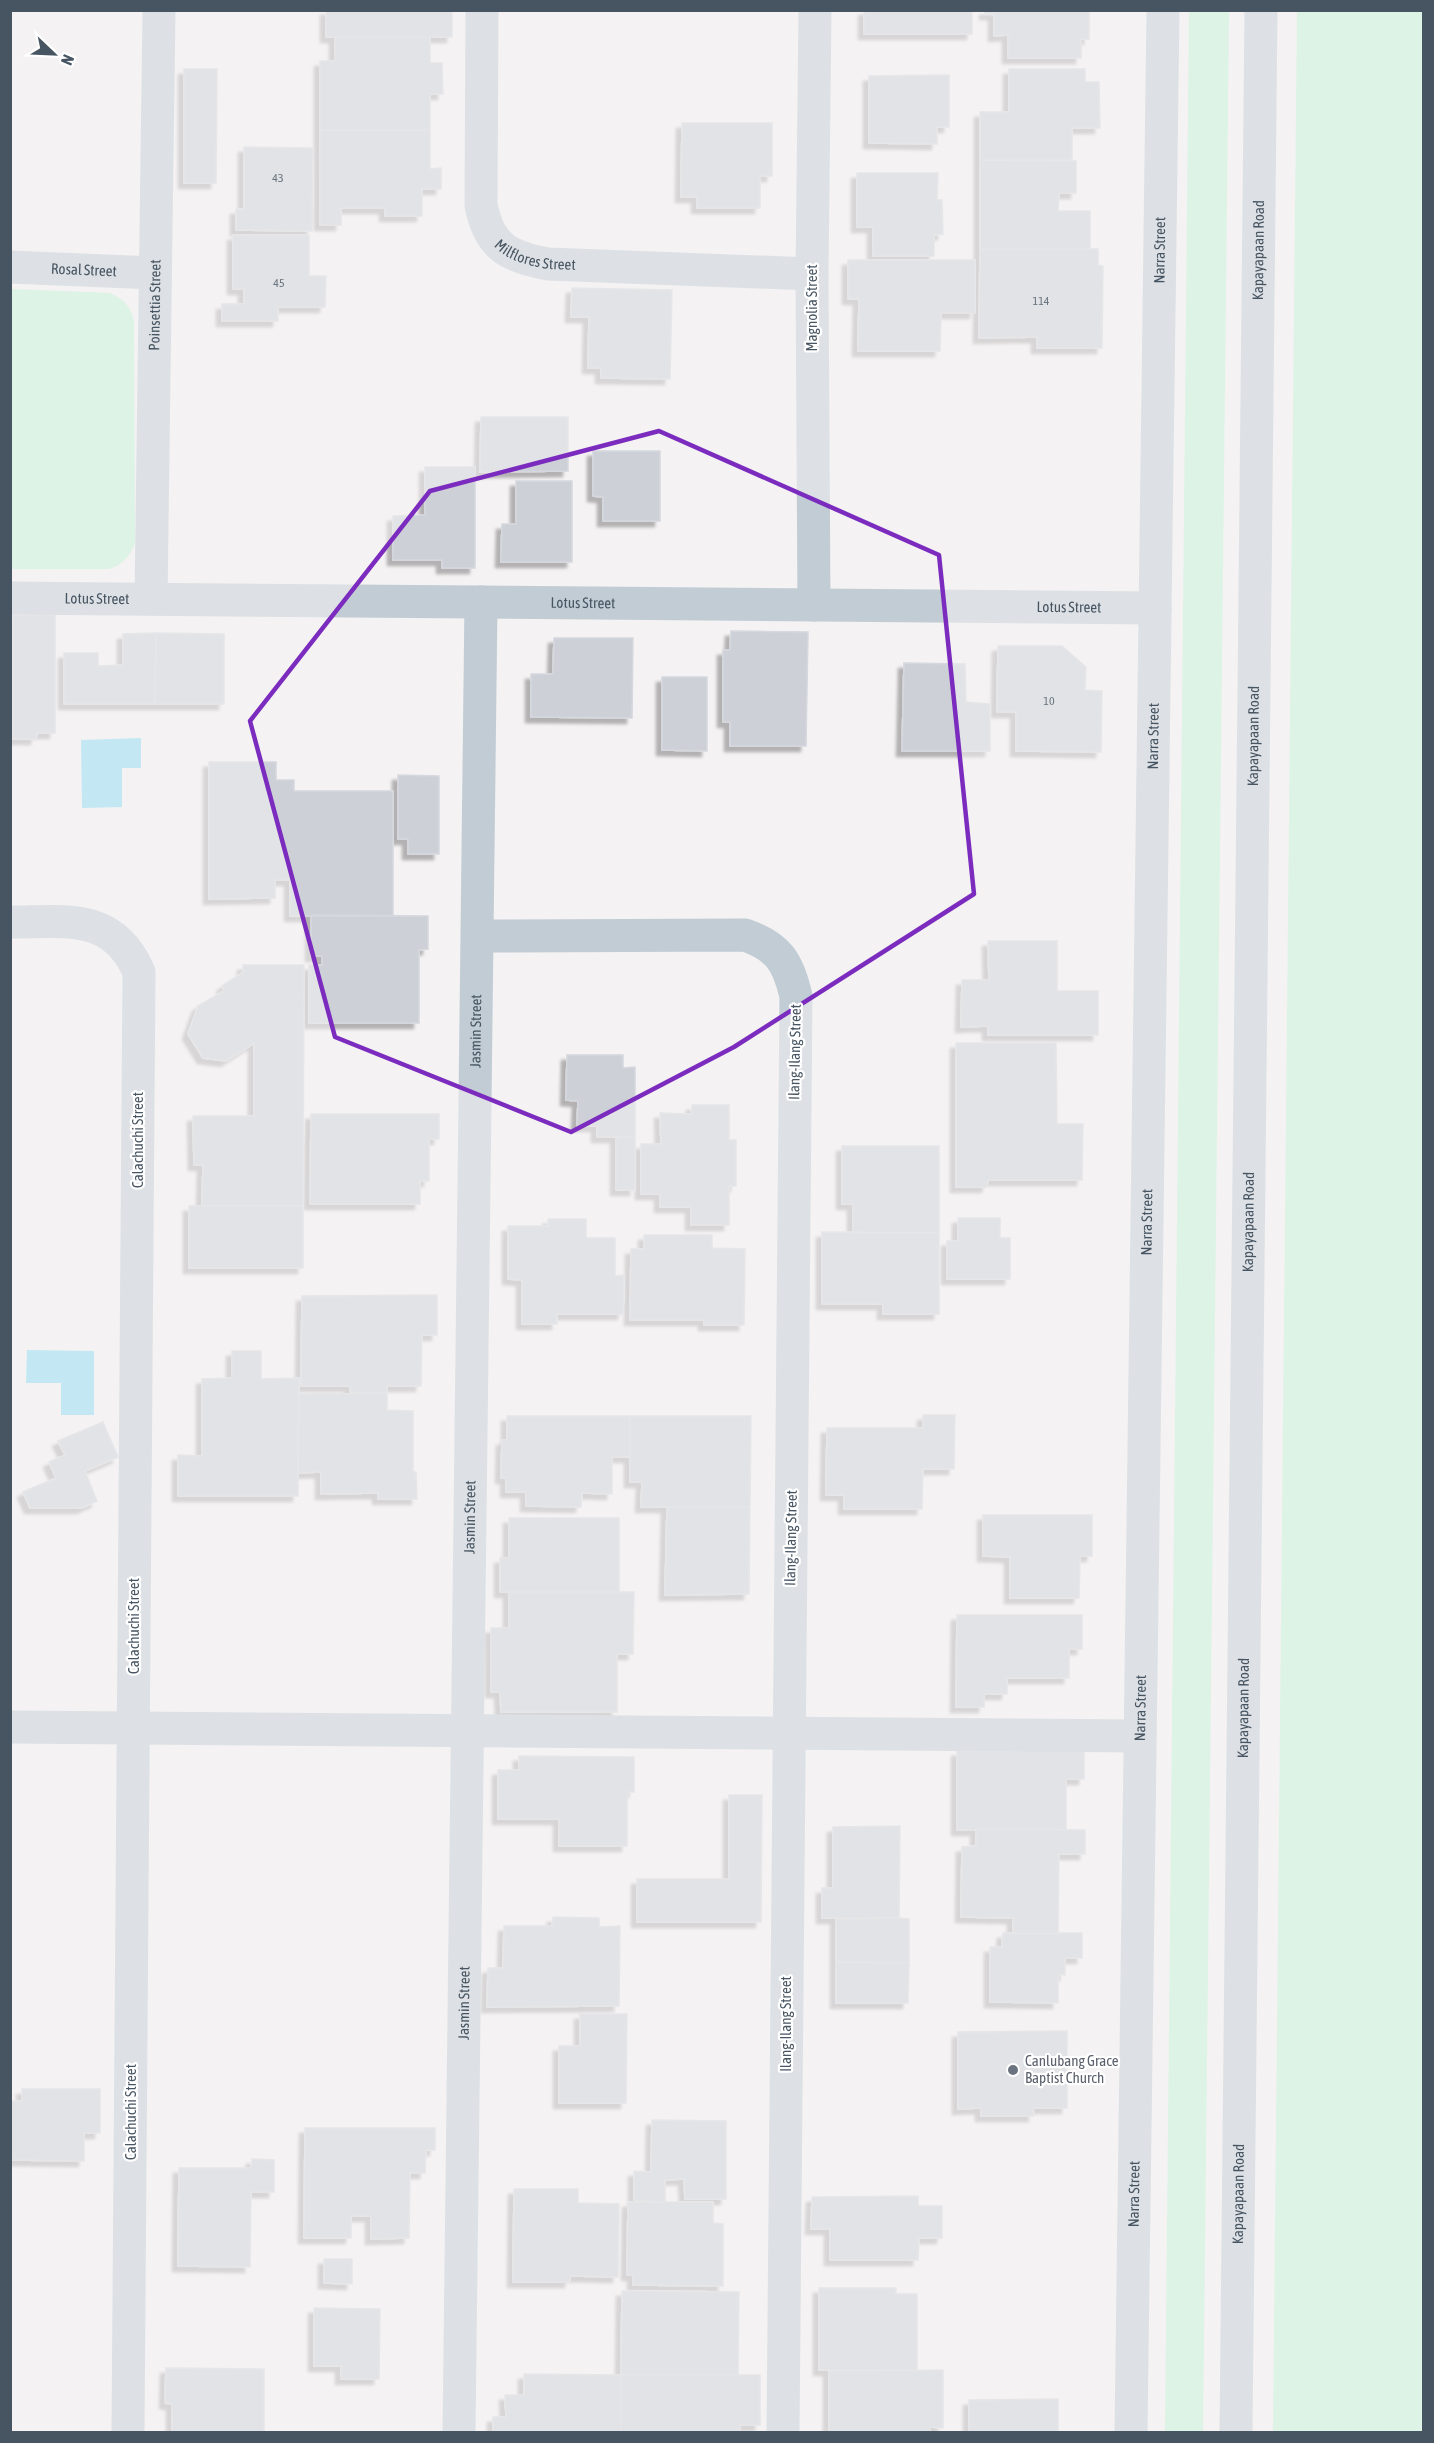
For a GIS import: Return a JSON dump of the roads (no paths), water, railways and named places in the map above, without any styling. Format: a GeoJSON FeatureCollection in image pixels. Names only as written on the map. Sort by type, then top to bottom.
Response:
{"type":"FeatureCollection","features":[{"type":"Feature","properties":{"kind":"street","name":"Poinsettia Street"},"geometry":{"type":"LineString","coordinates":[[151,599],[159,10]]}},
{"type":"Feature","properties":{"kind":"street","name":"Milflores Street"},"geometry":{"type":"LineString","coordinates":[[482,10],[481,206],[485,223],[502,248],[515,256],[549,264],[812,274]]}},
{"type":"Feature","properties":{"kind":"street","name":"Magnolia Street"},"geometry":{"type":"LineString","coordinates":[[814,605],[812,274],[815,10]]}},
{"type":"Feature","properties":{"kind":"street","name":"Narra Street"},"geometry":{"type":"LineString","coordinates":[[1131,2433],[1163,10]]}},
{"type":"Feature","properties":{"kind":"street","name":"Kapayapaan Road"},"geometry":{"type":"LineString","coordinates":[[1236,2433],[1261,10]]}},
{"type":"Feature","properties":{"kind":"street","name":"Rosal Street"},"geometry":{"type":"LineString","coordinates":[[10,267],[155,273]]}},
{"type":"Feature","properties":{"kind":"street","name":"Lotus Street"},"geometry":{"type":"LineString","coordinates":[[10,598],[1155,608]]}},
{"type":"Feature","properties":{"kind":"street","name":"Jasmin Street"},"geometry":{"type":"LineString","coordinates":[[459,2433],[481,602]]}},
{"type":"Feature","properties":{"kind":"street","name":"Calachuchi Street"},"geometry":{"type":"LineString","coordinates":[[10,922],[72,922],[94,925],[114,936],[130,951],[139,972],[129,2433]]}},
{"type":"Feature","properties":{"kind":"street","name":"Ilang-Ilang Street"},"geometry":{"type":"LineString","coordinates":[[478,936],[745,935],[765,942],[781,956],[791,973],[796,1008],[783,2433]]}},
{"type":"Feature","properties":{"kind":"street"},"geometry":{"type":"LineString","coordinates":[[10,1727],[1140,1736]]}},
{"type":"Feature","properties":{"kind":"water"},"geometry":{"type":"Polygon","coordinates":[[[141,738],[141,768],[122,768],[122,807],[82,808],[81,740],[141,738]]]}},
{"type":"Feature","properties":{"kind":"water"},"geometry":{"type":"Polygon","coordinates":[[[27,1350],[94,1351],[94,1415],[61,1415],[61,1383],[26,1383],[27,1350]]]}},
{"type":"Feature","properties":{"kind":"place","name":"Canlubang Grace Baptist Church"},"geometry":{"type":"Point","coordinates":[1013,2070]}}]}
